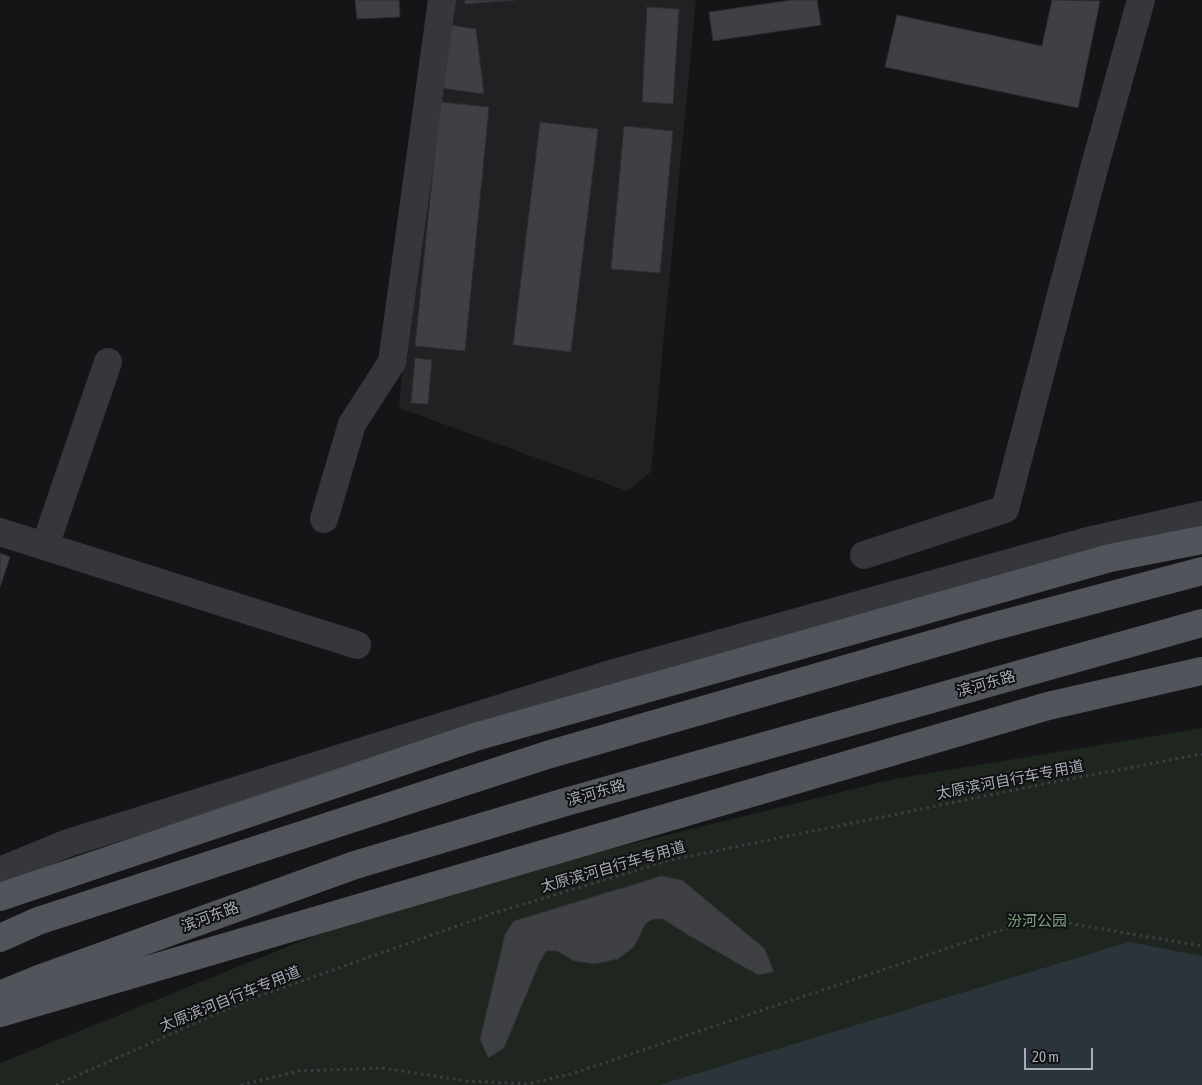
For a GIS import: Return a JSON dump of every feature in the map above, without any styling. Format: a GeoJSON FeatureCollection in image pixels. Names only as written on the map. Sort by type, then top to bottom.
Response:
{"type":"FeatureCollection","features":[{"type":"Feature","properties":{"kind":"main road"},"geometry":{"type":"LineString","coordinates":[[0,896],[475,737],[1110,558],[1202,540]]}},
{"type":"Feature","properties":{"kind":"main road"},"geometry":{"type":"LineString","coordinates":[[0,938],[38,921],[547,755],[988,628],[1202,572]]}},
{"type":"Feature","properties":{"kind":"main road","name":"滨河东路"},"geometry":{"type":"LineString","coordinates":[[0,995],[39,979],[355,865],[562,803],[1202,623]]}},
{"type":"Feature","properties":{"kind":"main road"},"geometry":{"type":"LineString","coordinates":[[0,1013],[1048,706],[1202,671]]}},
{"type":"Feature","properties":{"kind":"street"},"geometry":{"type":"LineString","coordinates":[[324,519],[352,424],[392,362],[442,0]]}},
{"type":"Feature","properties":{"kind":"street"},"geometry":{"type":"LineString","coordinates":[[864,555],[1005,508],[1095,165],[1142,0]]}},
{"type":"Feature","properties":{"kind":"street"},"geometry":{"type":"LineString","coordinates":[[45,546],[108,362]]}},
{"type":"Feature","properties":{"kind":"street"},"geometry":{"type":"LineString","coordinates":[[0,871],[68,843],[607,675],[1088,541],[1202,515]]}},
{"type":"Feature","properties":{"kind":"street"},"geometry":{"type":"LineString","coordinates":[[0,532],[357,645]]}},
{"type":"Feature","properties":{"kind":"path","name":"太原滨河自行车专用道"},"geometry":{"type":"LineString","coordinates":[[56,1085],[248,1000],[494,913],[671,860],[1049,783],[1202,754]]}},
{"type":"Feature","properties":{"kind":"path"},"geometry":{"type":"LineString","coordinates":[[241,1085],[299,1071],[382,1068],[467,1081],[528,1084],[574,1073],[1038,918],[1202,946]]}},
{"type":"Feature","properties":{"kind":"shaded area"},"geometry":{"type":"Polygon","coordinates":[[[433,0],[696,0],[651,472],[627,491],[399,408],[433,0]]]}},
{"type":"Feature","properties":{"kind":"shaded area"},"geometry":{"type":"Polygon","coordinates":[[[1129,942],[1202,956],[1202,1085],[659,1085],[1129,942]]]}},
{"type":"Feature","properties":{"kind":"green space","name":"汾河公园"},"geometry":{"type":"Polygon","coordinates":[[[1202,728],[1202,1085],[0,1085],[0,1063],[401,901],[894,779],[1202,728]]]}},
{"type":"Feature","properties":{"kind":"building"},"geometry":{"type":"Polygon","coordinates":[[[355,0],[399,0],[400,17],[357,19],[355,0]]]}},
{"type":"Feature","properties":{"kind":"building"},"geometry":{"type":"Polygon","coordinates":[[[465,0],[516,0],[465,4],[465,0]]]}},
{"type":"Feature","properties":{"kind":"building"},"geometry":{"type":"Polygon","coordinates":[[[792,0],[817,0],[821,25],[713,41],[709,12],[792,0]]]}},
{"type":"Feature","properties":{"kind":"building"},"geometry":{"type":"Polygon","coordinates":[[[1052,0],[1100,1],[1078,108],[885,67],[897,15],[1042,46],[1052,0]]]}},
{"type":"Feature","properties":{"kind":"building"},"geometry":{"type":"Polygon","coordinates":[[[647,7],[679,9],[673,104],[642,102],[647,7]]]}},
{"type":"Feature","properties":{"kind":"building"},"geometry":{"type":"Polygon","coordinates":[[[450,25],[476,29],[484,94],[441,88],[450,25]]]}},
{"type":"Feature","properties":{"kind":"building"},"geometry":{"type":"Polygon","coordinates":[[[440,102],[489,107],[465,351],[415,346],[440,102]]]}},
{"type":"Feature","properties":{"kind":"building"},"geometry":{"type":"Polygon","coordinates":[[[540,122],[598,129],[571,352],[513,345],[540,122]]]}},
{"type":"Feature","properties":{"kind":"building"},"geometry":{"type":"Polygon","coordinates":[[[624,126],[673,131],[660,273],[611,269],[624,126]]]}},
{"type":"Feature","properties":{"kind":"building"},"geometry":{"type":"Polygon","coordinates":[[[415,358],[432,360],[428,404],[411,403],[415,358]]]}},
{"type":"Feature","properties":{"kind":"building"},"geometry":{"type":"Polygon","coordinates":[[[0,553],[10,557],[0,587],[0,553]]]}},
{"type":"Feature","properties":{"kind":"building"},"geometry":{"type":"Polygon","coordinates":[[[661,876],[682,880],[765,949],[774,972],[758,975],[663,919],[654,919],[646,923],[634,947],[618,959],[595,964],[574,961],[557,951],[546,951],[504,1048],[488,1058],[480,1039],[505,934],[514,921],[661,876]]]}}]}
